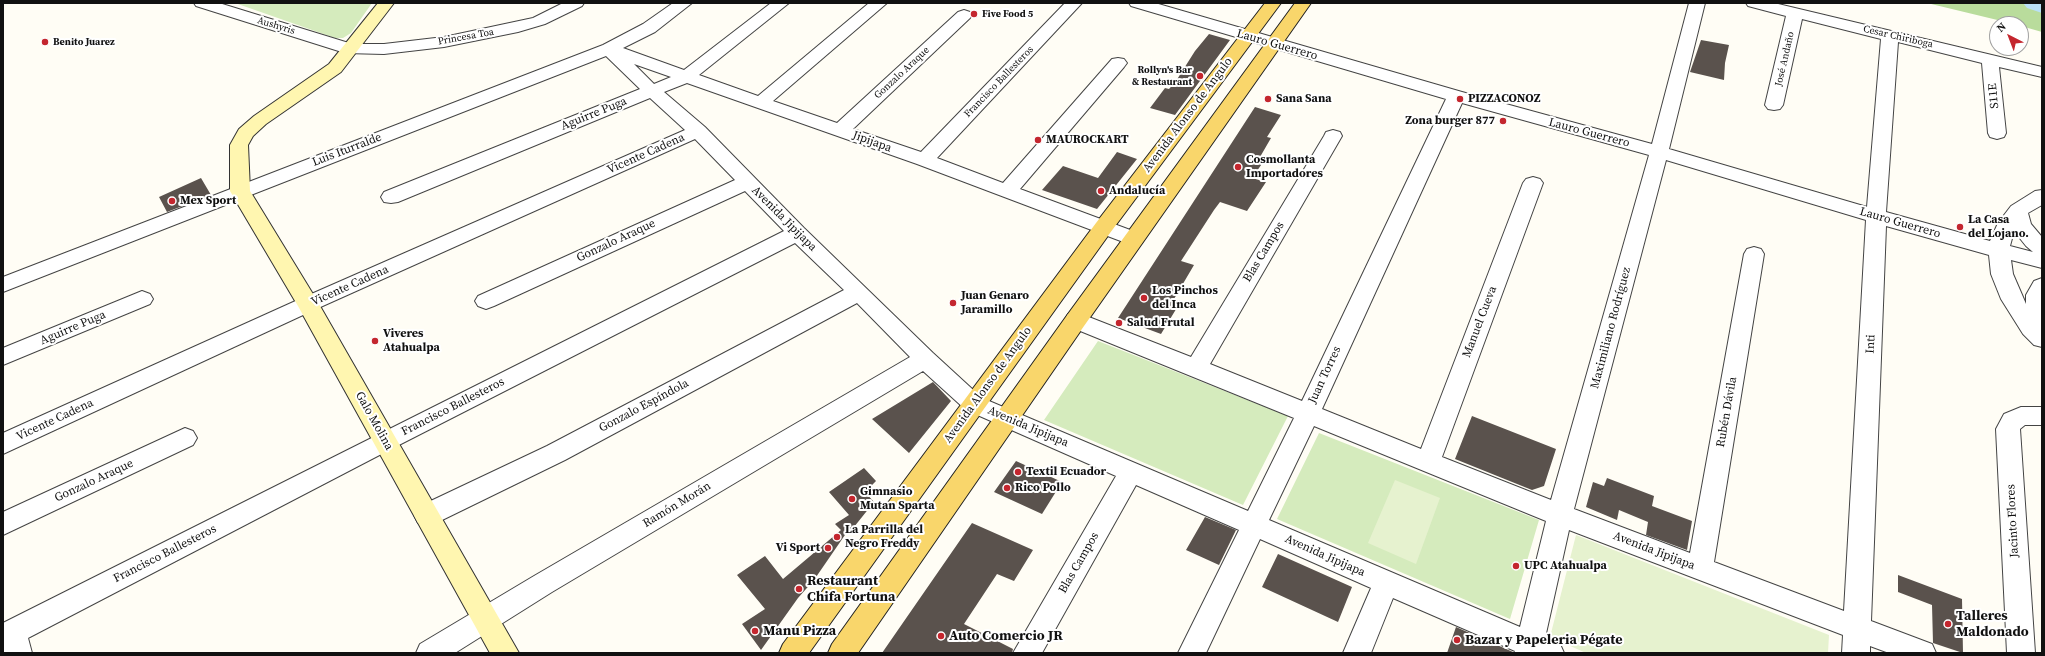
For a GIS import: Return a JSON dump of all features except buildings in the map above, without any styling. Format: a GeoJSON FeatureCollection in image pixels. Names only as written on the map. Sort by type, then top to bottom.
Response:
{"type":"FeatureCollection","features":[{"type":"Feature","properties":{"kind":"main road","name":"Avenida Alonso de Angulo"},"geometry":{"type":"LineString","coordinates":[[793,653],[1103,228],[1273,3]]}},
{"type":"Feature","properties":{"kind":"main road"},"geometry":{"type":"LineString","coordinates":[[842,653],[1008,419],[1076,320],[1303,3]]}},
{"type":"Feature","properties":{"kind":"street","name":"Aushyris"},"geometry":{"type":"LineString","coordinates":[[202,3],[351,49]]}},
{"type":"Feature","properties":{"kind":"street"},"geometry":{"type":"LineString","coordinates":[[240,191],[239,145],[246,133],[260,120],[335,68],[386,3]]}},
{"type":"Feature","properties":{"kind":"street","name":"Princesa Toa"},"geometry":{"type":"LineString","coordinates":[[351,49],[384,49],[444,42],[539,21],[576,3]]}},
{"type":"Feature","properties":{"kind":"street","name":"Luis Iturralde"},"geometry":{"type":"LineString","coordinates":[[3,285],[240,191],[609,49],[649,28],[684,3]]}},
{"type":"Feature","properties":{"kind":"street","name":"Aguirre Puga"},"geometry":{"type":"LineString","coordinates":[[391,198],[652,90],[686,78],[781,3]]}},
{"type":"Feature","properties":{"kind":"street"},"geometry":{"type":"LineString","coordinates":[[760,103],[879,3]]}},
{"type":"Feature","properties":{"kind":"street","name":"Francisco Ballesteros"},"geometry":{"type":"LineString","coordinates":[[924,160],[1074,3]]}},
{"type":"Feature","properties":{"kind":"street","name":"Lauro Guerrero"},"geometry":{"type":"LineString","coordinates":[[1137,3],[1247,37],[1659,152],[1876,216],[2042,261]]}},
{"type":"Feature","properties":{"kind":"street","name":"Maximiliano Rodríguez"},"geometry":{"type":"LineString","coordinates":[[1536,650],[1560,515],[1659,152],[1697,3]]}},
{"type":"Feature","properties":{"kind":"street","name":"Cesar Chiriboga"},"geometry":{"type":"LineString","coordinates":[[1754,3],[2042,72]]}},
{"type":"Feature","properties":{"kind":"street","name":"José Andaño"},"geometry":{"type":"LineString","coordinates":[[1774,105],[1795,13]]}},
{"type":"Feature","properties":{"kind":"street","name":"Gonzalo Araque"},"geometry":{"type":"LineString","coordinates":[[841,130],[964,15]]}},
{"type":"Feature","properties":{"kind":"street","name":"Inti"},"geometry":{"type":"LineString","coordinates":[[1856,653],[1876,216],[1890,35]]}},
{"type":"Feature","properties":{"kind":"street","name":"Jipijapa"},"geometry":{"type":"LineString","coordinates":[[609,49],[686,78],[841,130],[924,160],[1134,239]]}},
{"type":"Feature","properties":{"kind":"street","name":"Avenida Jipijapa"},"geometry":{"type":"LineString","coordinates":[[609,49],[698,131],[797,233],[859,292],[925,359],[974,404],[1253,524],[1536,650]]}},
{"type":"Feature","properties":{"kind":"street","name":"S11E"},"geometry":{"type":"LineString","coordinates":[[1990,59],[1997,133]]}},
{"type":"Feature","properties":{"kind":"street"},"geometry":{"type":"LineString","coordinates":[[1007,191],[1118,63]]}},
{"type":"Feature","properties":{"kind":"street","name":"Juan Torres"},"geometry":{"type":"LineString","coordinates":[[1192,653],[1253,524],[1308,414],[1456,96]]}},
{"type":"Feature","properties":{"kind":"street","name":"Vicente Cadena"},"geometry":{"type":"LineString","coordinates":[[3,444],[308,304],[698,131]]}},
{"type":"Feature","properties":{"kind":"street","name":"Blas Campos"},"geometry":{"type":"LineString","coordinates":[[1196,368],[1333,136]]}},
{"type":"Feature","properties":{"kind":"street","name":"Gonzalo Araque"},"geometry":{"type":"LineString","coordinates":[[486,301],[747,182]]}},
{"type":"Feature","properties":{"kind":"street","name":"Manuel Cueva"},"geometry":{"type":"LineString","coordinates":[[1428,462],[1533,183]]}},
{"type":"Feature","properties":{"kind":"street","name":"Galo Molina"},"geometry":{"type":"LineString","coordinates":[[240,191],[308,304],[505,653]]}},
{"type":"Feature","properties":{"kind":"street"},"geometry":{"type":"LineString","coordinates":[[2042,196],[2018,211],[2005,229],[1999,250],[2002,274],[2012,300],[2032,328],[2042,339]]}},
{"type":"Feature","properties":{"kind":"street"},"geometry":{"type":"LineString","coordinates":[[2018,211],[2021,226],[2033,241],[2042,248]]}},
{"type":"Feature","properties":{"kind":"street","name":"Francisco Ballesteros"},"geometry":{"type":"LineString","coordinates":[[12,641],[385,441],[797,233]]}},
{"type":"Feature","properties":{"kind":"street","name":"Rubén Dávila"},"geometry":{"type":"LineString","coordinates":[[1700,569],[1754,254]]}},
{"type":"Feature","properties":{"kind":"street"},"geometry":{"type":"LineString","coordinates":[[2042,286],[2037,295],[2037,308],[2042,320]]}},
{"type":"Feature","properties":{"kind":"street","name":"Gonzalo Espíndola"},"geometry":{"type":"LineString","coordinates":[[427,515],[556,453],[859,292]]}},
{"type":"Feature","properties":{"kind":"street","name":"Aguirre Puga"},"geometry":{"type":"LineString","coordinates":[[3,357],[142,299]]}},
{"type":"Feature","properties":{"kind":"street","name":"Avenida Jipijapa"},"geometry":{"type":"LineString","coordinates":[[1076,320],[1560,515],[1922,653]]}},
{"type":"Feature","properties":{"kind":"street","name":"Ramón Morán"},"geometry":{"type":"LineString","coordinates":[[430,653],[925,359]]}},
{"type":"Feature","properties":{"kind":"street","name":"Jacinto Flores"},"geometry":{"type":"LineString","coordinates":[[2021,653],[2008,429],[2012,421],[2021,416],[2042,416]]}},
{"type":"Feature","properties":{"kind":"street","name":"Gonzalo Araque"},"geometry":{"type":"LineString","coordinates":[[3,524],[185,438]]}},
{"type":"Feature","properties":{"kind":"street","name":"Blas Campos"},"geometry":{"type":"LineString","coordinates":[[1027,653],[1131,472]]}},
{"type":"Feature","properties":{"kind":"street"},"geometry":{"type":"LineString","coordinates":[[1357,653],[1386,583]]}},
{"type":"Feature","properties":{"kind":"green space"},"geometry":{"type":"Polygon","coordinates":[[[235,3],[372,3],[351,33],[343,38],[335,38],[235,3]]]}},
{"type":"Feature","properties":{"kind":"green space"},"geometry":{"type":"Polygon","coordinates":[[[1927,3],[2042,3],[2042,32],[2029,28],[2029,16],[1989,16],[1989,18],[1927,3]]]}},
{"type":"Feature","properties":{"kind":"green space"},"geometry":{"type":"Polygon","coordinates":[[[1098,341],[1288,416],[1243,505],[1044,420],[1098,341]]]}},
{"type":"Feature","properties":{"kind":"green space"},"geometry":{"type":"Polygon","coordinates":[[[1319,433],[1539,520],[1510,619],[1277,519],[1319,433]]]}},
{"type":"Feature","properties":{"kind":"green space"},"geometry":{"type":"Polygon","coordinates":[[[1395,480],[1440,498],[1416,564],[1368,543],[1395,480]]]}},
{"type":"Feature","properties":{"kind":"green space"},"geometry":{"type":"Polygon","coordinates":[[[1576,535],[1829,635],[1828,653],[1586,653],[1550,637],[1576,535]]]}},
{"type":"Feature","properties":{"kind":"waterway"},"geometry":{"type":"LineString","coordinates":[[2036,3],[2042,5]]}},
{"type":"Feature","properties":{"kind":"place","name":"Five Food 5"},"geometry":{"type":"Point","coordinates":[974,14]}},
{"type":"Feature","properties":{"kind":"place","name":"Benito Juarez"},"geometry":{"type":"Point","coordinates":[45,42]}},
{"type":"Feature","properties":{"kind":"place","name":"Rollyn's Bar & Restaurant"},"geometry":{"type":"Point","coordinates":[1200,76]}},
{"type":"Feature","properties":{"kind":"place","name":"Sana Sana"},"geometry":{"type":"Point","coordinates":[1268,99]}},
{"type":"Feature","properties":{"kind":"place","name":"PIZZACONOZ"},"geometry":{"type":"Point","coordinates":[1460,99]}},
{"type":"Feature","properties":{"kind":"place","name":"Zona burger 877"},"geometry":{"type":"Point","coordinates":[1503,121]}},
{"type":"Feature","properties":{"kind":"place","name":"MAUROCKART"},"geometry":{"type":"Point","coordinates":[1038,140]}},
{"type":"Feature","properties":{"kind":"place","name":"Cosmollanta Importadores"},"geometry":{"type":"Point","coordinates":[1238,167]}},
{"type":"Feature","properties":{"kind":"place","name":"Andalucía"},"geometry":{"type":"Point","coordinates":[1101,191]}},
{"type":"Feature","properties":{"kind":"place","name":"Mex Sport"},"geometry":{"type":"Point","coordinates":[172,201]}},
{"type":"Feature","properties":{"kind":"place","name":"La Casa del Lojano."},"geometry":{"type":"Point","coordinates":[1960,227]}},
{"type":"Feature","properties":{"kind":"place","name":"Los Pinchos del Inca"},"geometry":{"type":"Point","coordinates":[1144,298]}},
{"type":"Feature","properties":{"kind":"place","name":"Juan Genaro Jaramillo"},"geometry":{"type":"Point","coordinates":[953,303]}},
{"type":"Feature","properties":{"kind":"place","name":"Salud Frutal"},"geometry":{"type":"Point","coordinates":[1119,323]}},
{"type":"Feature","properties":{"kind":"place","name":"Viveres Atahualpa"},"geometry":{"type":"Point","coordinates":[375,341]}},
{"type":"Feature","properties":{"kind":"place","name":"Textil Ecuador"},"geometry":{"type":"Point","coordinates":[1018,472]}},
{"type":"Feature","properties":{"kind":"place","name":"Rico Pollo"},"geometry":{"type":"Point","coordinates":[1007,488]}},
{"type":"Feature","properties":{"kind":"place","name":"Gimnasio Mutan Sparta"},"geometry":{"type":"Point","coordinates":[852,499]}},
{"type":"Feature","properties":{"kind":"place","name":"La Parrilla del Negro Freddy"},"geometry":{"type":"Point","coordinates":[837,537]}},
{"type":"Feature","properties":{"kind":"place","name":"Vi Sport"},"geometry":{"type":"Point","coordinates":[828,548]}},
{"type":"Feature","properties":{"kind":"place","name":"UPC Atahualpa"},"geometry":{"type":"Point","coordinates":[1516,566]}},
{"type":"Feature","properties":{"kind":"place","name":"Restaurant Chifa Fortuna"},"geometry":{"type":"Point","coordinates":[799,589]}},
{"type":"Feature","properties":{"kind":"place","name":"Talleres Maldonado"},"geometry":{"type":"Point","coordinates":[1948,624]}},
{"type":"Feature","properties":{"kind":"place","name":"Manu Pizza"},"geometry":{"type":"Point","coordinates":[755,631]}},
{"type":"Feature","properties":{"kind":"place","name":"Auto Comercio JR"},"geometry":{"type":"Point","coordinates":[941,636]}},
{"type":"Feature","properties":{"kind":"place","name":"Bazar y Papeleria Pégate"},"geometry":{"type":"Point","coordinates":[1457,640]}}]}
